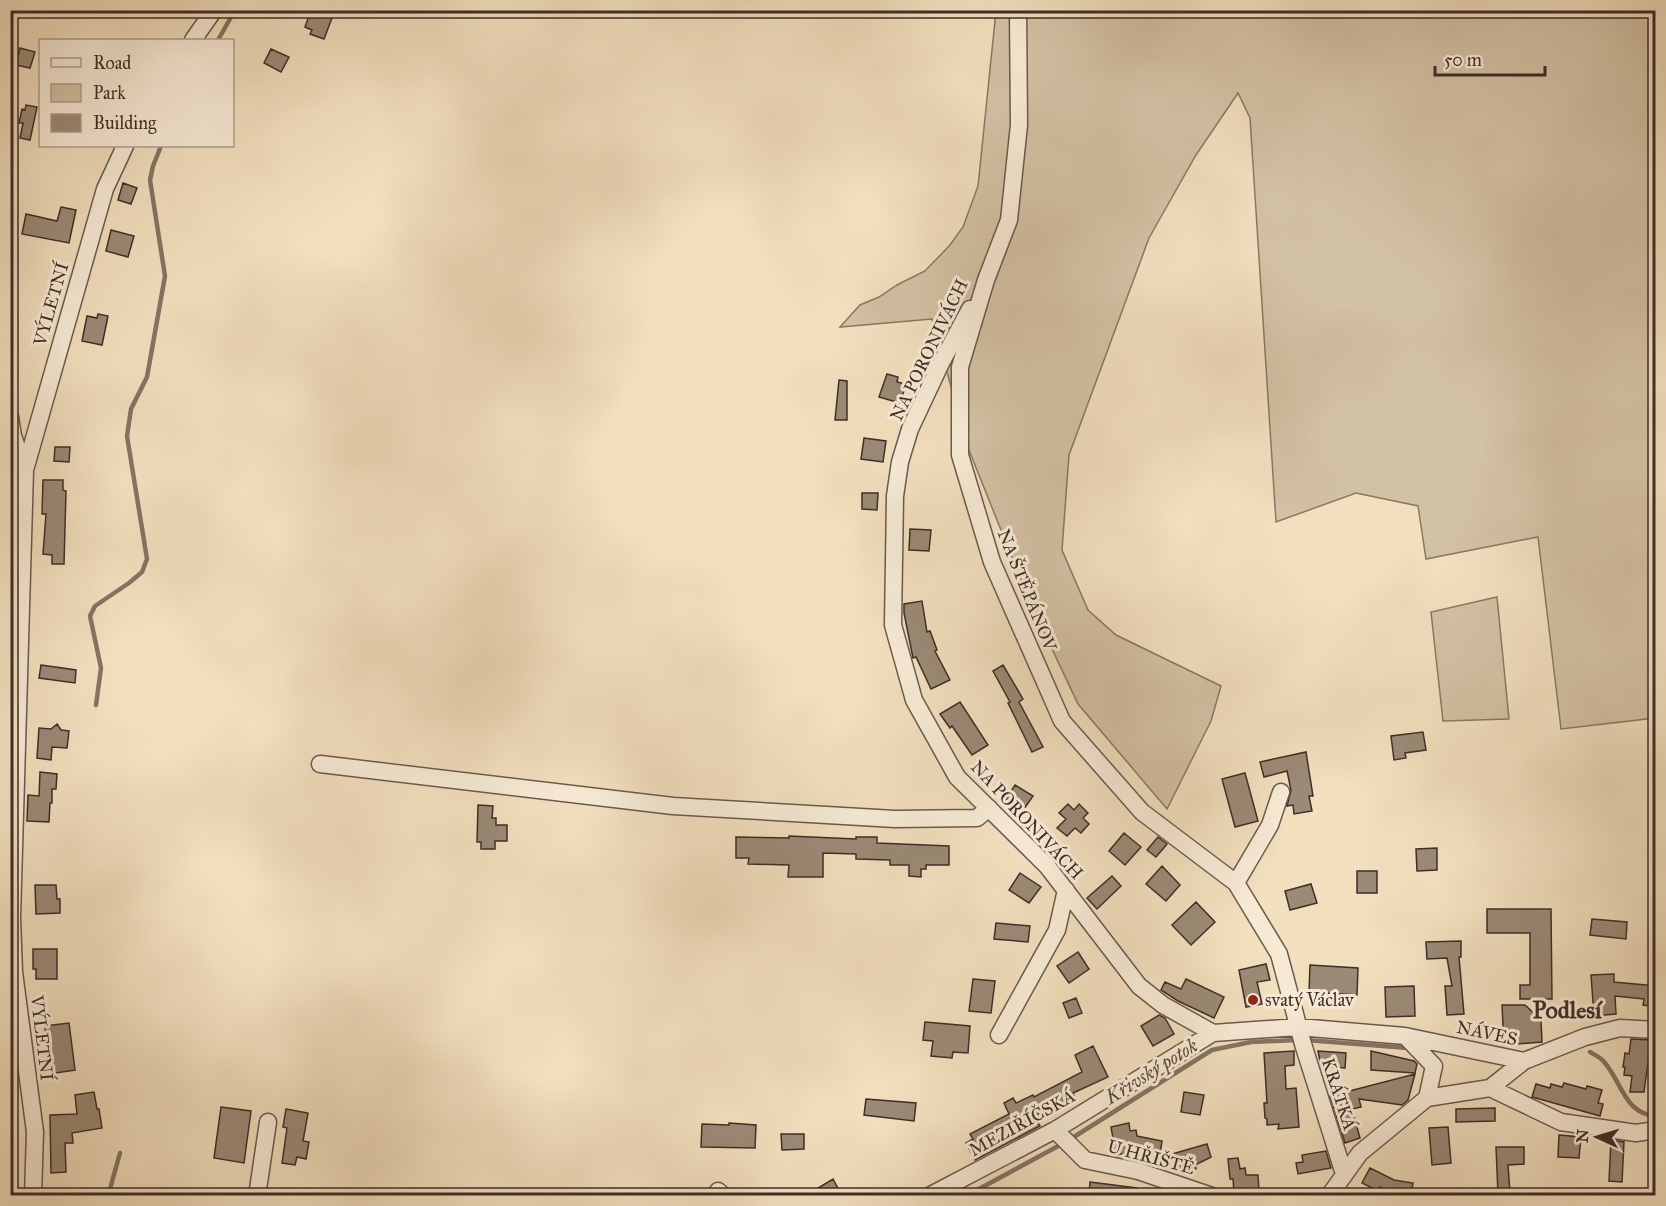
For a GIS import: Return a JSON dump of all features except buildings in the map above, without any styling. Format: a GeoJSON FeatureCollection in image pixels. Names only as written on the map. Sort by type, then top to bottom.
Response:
{"type":"FeatureCollection","features":[{"type":"Feature","properties":{"kind":"street"},"geometry":{"type":"LineString","coordinates":[[194,39],[214,10]]}},
{"type":"Feature","properties":{"kind":"street","name":"NA ŠTĚPÁNOV"},"geometry":{"type":"LineString","coordinates":[[1018,10],[1019,125],[1009,220],[986,280],[960,367],[960,455],[992,562],[1062,721],[1142,812],[1236,883],[1279,954],[1300,1035]]}},
{"type":"Feature","properties":{"kind":"street","name":"VÝLETNÍ"},"geometry":{"type":"LineString","coordinates":[[33,1196],[35,1132],[14,972],[12,918],[25,470],[105,189],[125,147]]}},
{"type":"Feature","properties":{"kind":"street","name":"NA PORONIVÁCH"},"geometry":{"type":"LineString","coordinates":[[986,280],[940,363],[910,429],[900,462],[895,496],[893,626],[914,700],[957,777],[1047,866],[1139,986],[1163,1005],[1213,1033]]}},
{"type":"Feature","properties":{"kind":"street"},"geometry":{"type":"LineString","coordinates":[[10,417],[13,436],[25,470]]}},
{"type":"Feature","properties":{"kind":"street"},"geometry":{"type":"LineString","coordinates":[[320,764],[673,806],[895,819],[977,818],[989,808]]}},
{"type":"Feature","properties":{"kind":"street"},"geometry":{"type":"LineString","coordinates":[[1236,883],[1270,825],[1281,792]]}},
{"type":"Feature","properties":{"kind":"street"},"geometry":{"type":"LineString","coordinates":[[999,1035],[1057,930],[1066,890]]}},
{"type":"Feature","properties":{"kind":"street"},"geometry":{"type":"LineString","coordinates":[[1524,1061],[1585,1037],[1620,1028],[1656,1030]]}},
{"type":"Feature","properties":{"kind":"street","name":"MEZIŘÍČSKÁ"},"geometry":{"type":"LineString","coordinates":[[929,1196],[1058,1133],[1213,1033],[1405,1036]]}},
{"type":"Feature","properties":{"kind":"street","name":"KRÁTKÁ"},"geometry":{"type":"LineString","coordinates":[[1300,1035],[1344,1174]]}},
{"type":"Feature","properties":{"kind":"street"},"geometry":{"type":"LineString","coordinates":[[1329,1196],[1360,1153],[1427,1098],[1434,1066],[1405,1036]]}},
{"type":"Feature","properties":{"kind":"street","name":"NÁVES"},"geometry":{"type":"LineString","coordinates":[[1405,1036],[1524,1061]]}},
{"type":"Feature","properties":{"kind":"street","name":"NÁVES"},"geometry":{"type":"LineString","coordinates":[[1427,1098],[1490,1088],[1524,1061]]}},
{"type":"Feature","properties":{"kind":"street"},"geometry":{"type":"LineString","coordinates":[[1490,1088],[1561,1122],[1636,1133],[1656,1130]]}},
{"type":"Feature","properties":{"kind":"street"},"geometry":{"type":"LineString","coordinates":[[257,1196],[268,1122]]}},
{"type":"Feature","properties":{"kind":"street","name":"U HŘIŠTĚ"},"geometry":{"type":"LineString","coordinates":[[1058,1133],[1085,1160],[1138,1171],[1212,1196]]}},
{"type":"Feature","properties":{"kind":"green space"},"geometry":{"type":"Polygon","coordinates":[[[996,11],[1655,11],[1655,718],[1561,729],[1538,537],[1426,559],[1418,506],[1356,493],[1276,522],[1250,118],[1238,93],[1196,155],[1149,238],[1069,455],[1062,550],[1088,610],[1116,635],[1221,686],[1211,721],[1167,809],[1078,704],[1029,600],[969,450],[932,319],[840,327],[860,305],[925,271],[950,245],[963,227],[978,186],[996,11]]]}},
{"type":"Feature","properties":{"kind":"green space"},"geometry":{"type":"Polygon","coordinates":[[[1497,597],[1509,719],[1443,721],[1431,612],[1497,597]]]}},
{"type":"Feature","properties":{"kind":"waterway"},"geometry":{"type":"LineString","coordinates":[[219,39],[235,10]]}},
{"type":"Feature","properties":{"kind":"waterway"},"geometry":{"type":"LineString","coordinates":[[96,705],[101,668],[90,616],[95,606],[142,572],[147,559],[127,436],[131,409],[147,377],[165,276],[150,180],[161,147]]}},
{"type":"Feature","properties":{"kind":"waterway","name":"Křivský potok"},"geometry":{"type":"LineString","coordinates":[[1069,1140],[1212,1050],[1251,1042],[1298,1040]]}},
{"type":"Feature","properties":{"kind":"waterway","name":"Křivský potok"},"geometry":{"type":"LineString","coordinates":[[1306,1040],[1408,1048]]}},
{"type":"Feature","properties":{"kind":"waterway","name":"Křivský potok"},"geometry":{"type":"LineString","coordinates":[[1590,1052],[1604,1061],[1625,1096],[1637,1110],[1656,1116]]}},
{"type":"Feature","properties":{"kind":"waterway","name":"Křivský potok"},"geometry":{"type":"LineString","coordinates":[[966,1196],[1062,1144]]}},
{"type":"Feature","properties":{"kind":"waterway"},"geometry":{"type":"LineString","coordinates":[[108,1196],[120,1153]]}},
{"type":"Feature","properties":{"kind":"place","name":"svatý Václav"},"geometry":{"type":"Point","coordinates":[1253,1000]}},
{"type":"Feature","properties":{"kind":"district","name":"Podlesí"},"geometry":{"type":"Point","coordinates":[1567,1010]}}]}
